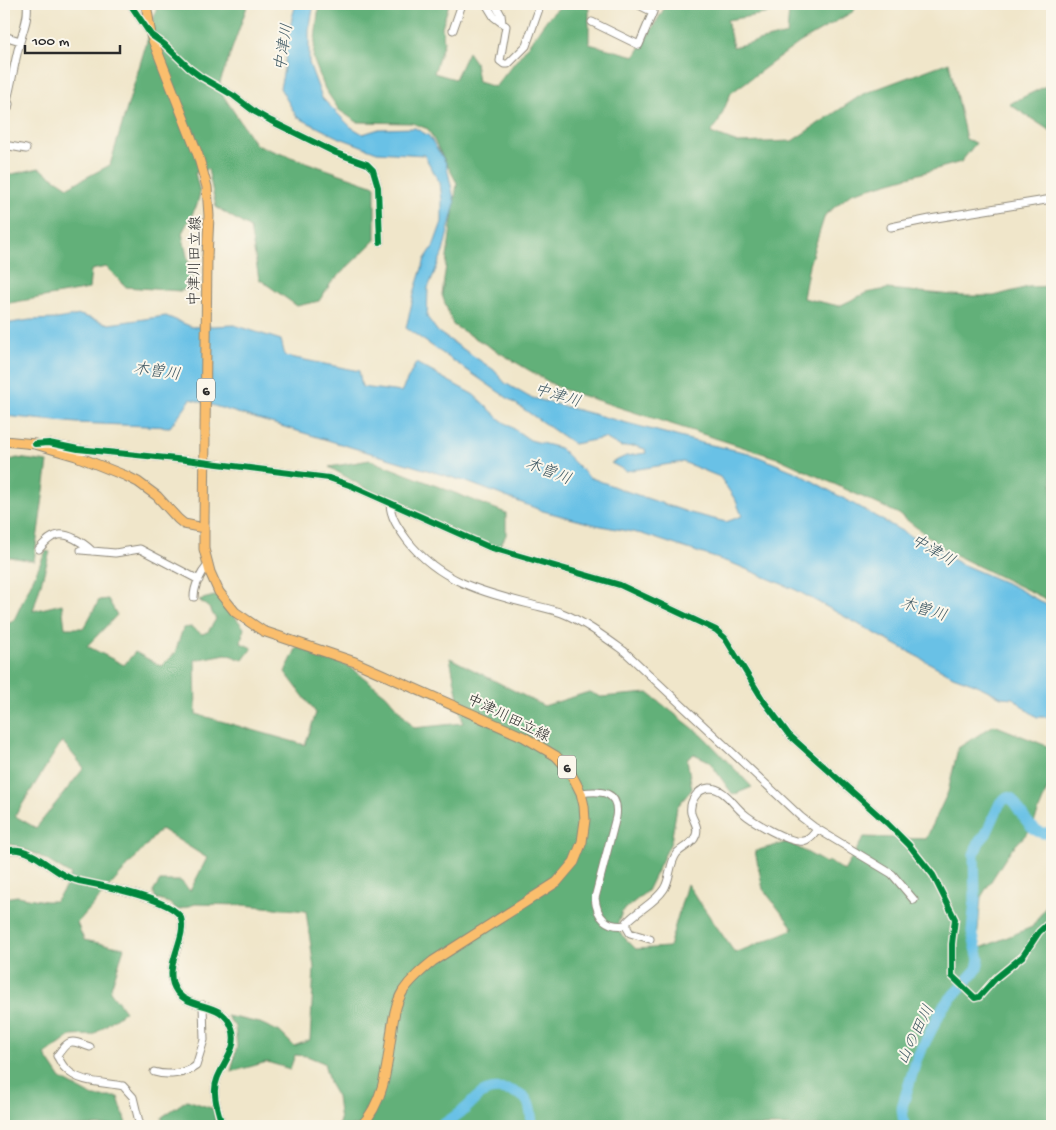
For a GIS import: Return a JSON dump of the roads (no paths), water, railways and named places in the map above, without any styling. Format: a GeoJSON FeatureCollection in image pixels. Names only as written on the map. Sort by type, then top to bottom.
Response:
{"type":"FeatureCollection","features":[{"type":"Feature","properties":{"kind":"main road","name":"中津川田立線"},"geometry":{"type":"LineString","coordinates":[[146,4],[151,35],[198,155],[207,187],[209,216],[204,548],[218,592],[235,612],[263,631],[356,662],[524,737],[556,756],[568,768],[582,793],[584,813],[582,842],[574,862],[557,882],[433,961],[402,992],[394,1015],[387,1070],[381,1092],[374,1109],[361,1126]]}},
{"type":"Feature","properties":{"kind":"main road"},"geometry":{"type":"LineString","coordinates":[[4,441],[35,444],[77,453],[138,482],[157,496],[184,524],[204,526]]}},
{"type":"Feature","properties":{"kind":"street"},"geometry":{"type":"LineString","coordinates":[[4,108],[8,108],[9,104],[6,100],[15,71],[20,41],[28,13],[27,4]]}},
{"type":"Feature","properties":{"kind":"street"},"geometry":{"type":"LineString","coordinates":[[130,4],[151,35],[201,77],[234,96],[255,112],[331,150],[367,164],[373,170],[378,187],[380,242]]}},
{"type":"Feature","properties":{"kind":"street"},"geometry":{"type":"LineString","coordinates":[[454,30],[462,4]]}},
{"type":"Feature","properties":{"kind":"street"},"geometry":{"type":"LineString","coordinates":[[486,4],[494,17],[506,26],[500,61],[504,64],[508,64],[526,46],[540,6],[543,4]]}},
{"type":"Feature","properties":{"kind":"street"},"geometry":{"type":"LineString","coordinates":[[495,4],[501,15],[502,23]]}},
{"type":"Feature","properties":{"kind":"street"},"geometry":{"type":"LineString","coordinates":[[592,22],[639,46],[653,12],[637,4]]}},
{"type":"Feature","properties":{"kind":"street"},"geometry":{"type":"LineString","coordinates":[[4,36],[20,41]]}},
{"type":"Feature","properties":{"kind":"street"},"geometry":{"type":"LineString","coordinates":[[4,145],[26,149]]}},
{"type":"Feature","properties":{"kind":"street"},"geometry":{"type":"LineString","coordinates":[[891,228],[930,219],[1052,199]]}},
{"type":"Feature","properties":{"kind":"street"},"geometry":{"type":"LineString","coordinates":[[77,453],[167,457],[329,478],[352,486],[489,548],[620,585],[716,630],[725,638],[763,700],[789,735],[887,823],[909,845],[933,875],[955,919],[952,944],[952,976],[970,994],[975,998],[979,997],[996,978],[1023,956],[1039,932],[1052,920]]}},
{"type":"Feature","properties":{"kind":"street"},"geometry":{"type":"LineString","coordinates":[[390,503],[390,512],[401,531],[414,549],[431,566],[477,590],[563,613],[611,641],[801,817],[817,829],[892,874],[914,900]]}},
{"type":"Feature","properties":{"kind":"street"},"geometry":{"type":"LineString","coordinates":[[38,549],[50,538],[61,535],[76,540],[92,552]]}},
{"type":"Feature","properties":{"kind":"street"},"geometry":{"type":"LineString","coordinates":[[81,550],[115,553],[140,549],[199,580]]}},
{"type":"Feature","properties":{"kind":"street"},"geometry":{"type":"LineString","coordinates":[[194,597],[194,591],[203,570],[208,565]]}},
{"type":"Feature","properties":{"kind":"street"},"geometry":{"type":"LineString","coordinates":[[650,939],[630,933],[627,925],[629,920],[662,891],[667,883],[674,858],[679,851],[695,838],[697,826],[691,807],[696,795],[702,790],[710,788],[719,790],[754,820],[793,841],[801,842],[808,840],[817,829]]}},
{"type":"Feature","properties":{"kind":"street"},"geometry":{"type":"LineString","coordinates":[[582,793],[603,792],[611,796],[616,803],[616,817],[595,898],[598,911],[606,922],[615,926],[627,925]]}},
{"type":"Feature","properties":{"kind":"street"},"geometry":{"type":"LineString","coordinates":[[4,851],[18,849],[72,879],[115,888],[173,908],[181,918],[182,924],[172,970],[173,984],[181,996],[220,1011],[233,1030],[233,1043],[230,1054],[217,1078],[214,1092],[222,1126]]}},
{"type":"Feature","properties":{"kind":"street"},"geometry":{"type":"LineString","coordinates":[[154,1072],[166,1075],[188,1070],[196,1066],[204,1040],[203,1005]]}},
{"type":"Feature","properties":{"kind":"street"},"geometry":{"type":"LineString","coordinates":[[90,1047],[71,1041],[67,1042],[57,1056],[66,1070],[77,1077],[90,1082],[124,1086],[133,1098],[140,1126]]}},
{"type":"Feature","properties":{"kind":"water","name":"木曽川"},"geometry":{"type":"Polygon","coordinates":[[[296,4],[314,4],[309,30],[309,63],[322,98],[351,127],[363,134],[379,129],[415,128],[429,136],[446,163],[455,203],[443,252],[428,288],[427,317],[438,332],[494,370],[505,383],[529,397],[702,443],[749,453],[798,473],[959,563],[1013,586],[1052,608],[1052,717],[1037,717],[1014,698],[1001,697],[953,676],[796,590],[734,564],[642,534],[596,525],[543,511],[467,482],[191,399],[170,427],[77,423],[4,416],[4,324],[80,315],[109,324],[166,316],[192,327],[234,325],[281,340],[285,356],[359,371],[362,387],[401,392],[416,363],[474,395],[501,420],[530,440],[560,448],[589,477],[690,513],[726,522],[742,516],[736,501],[720,477],[683,462],[626,471],[611,463],[626,456],[646,453],[645,449],[635,446],[621,447],[605,438],[574,444],[406,328],[425,259],[433,247],[442,222],[440,183],[424,155],[377,152],[335,136],[297,117],[280,88],[296,4]]]}},
{"type":"Feature","properties":{"kind":"waterway","name":"山の田川"},"geometry":{"type":"LineString","coordinates":[[904,1126],[902,1107],[917,1058],[943,1007],[977,969],[979,959],[972,932],[975,900],[974,854],[979,842],[986,834],[1000,803],[1007,797],[1011,798],[1033,828],[1045,833],[1052,831]]}},
{"type":"Feature","properties":{"kind":"waterway","name":"山の田川"},"geometry":{"type":"LineString","coordinates":[[441,1126],[463,1111],[481,1094],[489,1090],[499,1089],[515,1092],[525,1098],[530,1107],[532,1126]]}},
{"type":"Feature","properties":{"kind":"water label","name":"中津川"},"geometry":{"type":"Point","coordinates":[282,47]}},
{"type":"Feature","properties":{"kind":"water label","name":"中津川"},"geometry":{"type":"Point","coordinates":[558,394]}},
{"type":"Feature","properties":{"kind":"water label","name":"中津川"},"geometry":{"type":"Point","coordinates":[934,549]}}]}
